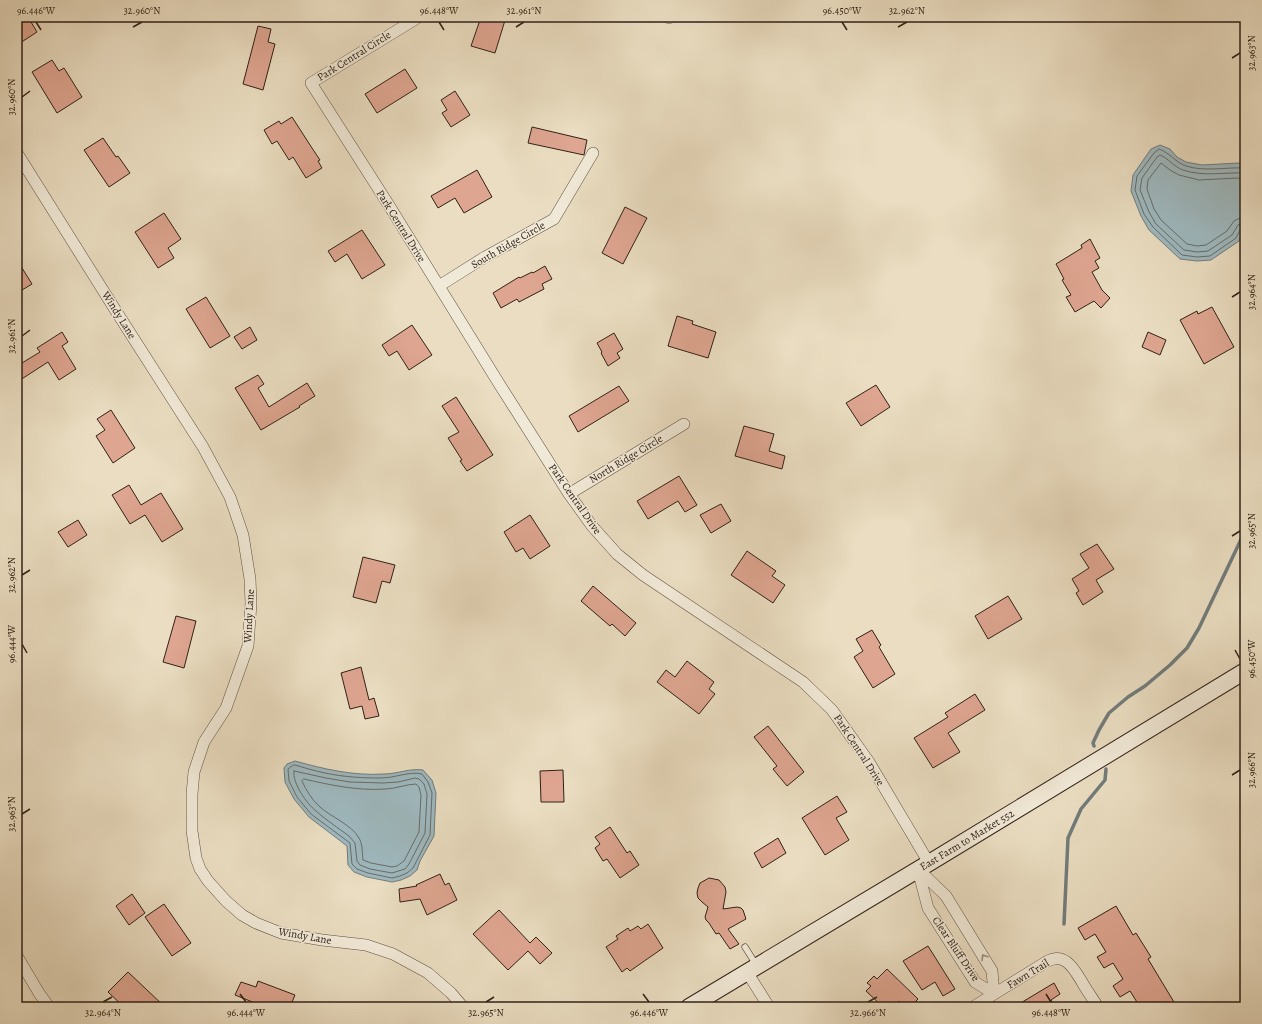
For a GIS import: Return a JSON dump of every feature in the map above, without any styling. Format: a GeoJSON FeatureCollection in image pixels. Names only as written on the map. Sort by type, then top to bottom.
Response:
{"type":"FeatureCollection","features":[{"type":"Feature","properties":{"kind":"main road","name":"East Farm to Market 552"},"geometry":{"type":"LineString","coordinates":[[689,1007],[1245,671]]}},
{"type":"Feature","properties":{"kind":"street","name":"Park Central Circle"},"geometry":{"type":"LineString","coordinates":[[311,84],[419,17]]}},
{"type":"Feature","properties":{"kind":"street","name":"Park Central Drive"},"geometry":{"type":"LineString","coordinates":[[311,84],[569,494],[592,526],[617,554],[642,576],[802,682],[832,710],[869,762],[924,866]]}},
{"type":"Feature","properties":{"kind":"street","name":"Windy Lane"},"geometry":{"type":"LineString","coordinates":[[17,153],[116,311],[204,447],[230,497],[243,535],[251,603],[248,646],[226,708],[204,742],[194,772],[192,794],[192,831],[196,858],[200,869],[208,881],[226,901],[242,915],[256,923],[281,933],[366,945],[393,954],[428,973],[451,993],[463,1007]]}},
{"type":"Feature","properties":{"kind":"street","name":"South Ridge Circle"},"geometry":{"type":"LineString","coordinates":[[439,286],[486,257],[554,219],[593,153]]}},
{"type":"Feature","properties":{"kind":"street","name":"North Ridge Circle"},"geometry":{"type":"LineString","coordinates":[[569,494],[684,424]]}},
{"type":"Feature","properties":{"kind":"street","name":"Clear Bluff Drive"},"geometry":{"type":"LineString","coordinates":[[924,866],[928,908],[975,982],[994,994]]}},
{"type":"Feature","properties":{"kind":"street","name":"Clear Bluff Drive"},"geometry":{"type":"LineString","coordinates":[[924,866],[946,896],[992,971],[994,994]]}},
{"type":"Feature","properties":{"kind":"street"},"geometry":{"type":"LineString","coordinates":[[17,956],[49,1007]]}},
{"type":"Feature","properties":{"kind":"street","name":"Fawn Trail"},"geometry":{"type":"LineString","coordinates":[[973,1007],[1051,959],[1056,958],[1064,960],[1072,965],[1098,1007]]}},
{"type":"Feature","properties":{"kind":"street"},"geometry":{"type":"LineString","coordinates":[[752,969],[769,1007]]}},
{"type":"Feature","properties":{"kind":"lane"},"geometry":{"type":"LineString","coordinates":[[745,947],[752,969]]}},
{"type":"Feature","properties":{"kind":"water"},"geometry":{"type":"Polygon","coordinates":[[[1160,145],[1170,149],[1177,157],[1186,162],[1202,165],[1239,163],[1245,165],[1245,229],[1239,241],[1211,260],[1197,261],[1180,259],[1149,230],[1141,216],[1131,191],[1133,175],[1151,149],[1160,145]]]}},
{"type":"Feature","properties":{"kind":"water"},"geometry":{"type":"Polygon","coordinates":[[[295,761],[328,769],[361,774],[389,774],[423,770],[432,780],[436,793],[434,836],[420,861],[417,870],[410,876],[392,882],[367,877],[354,872],[348,865],[347,846],[309,817],[294,799],[285,782],[284,768],[287,764],[295,761]]]}},
{"type":"Feature","properties":{"kind":"building"},"geometry":{"type":"Polygon","coordinates":[[[17,17],[28,17],[37,32],[17,45],[17,17]]]}},
{"type":"Feature","properties":{"kind":"building"},"geometry":{"type":"Polygon","coordinates":[[[481,17],[506,17],[495,53],[471,46],[481,17]]]}},
{"type":"Feature","properties":{"kind":"building"},"geometry":{"type":"Polygon","coordinates":[[[258,26],[271,29],[268,42],[275,44],[263,90],[243,84],[258,26]]]}},
{"type":"Feature","properties":{"kind":"building"},"geometry":{"type":"Polygon","coordinates":[[[52,60],[59,71],[64,68],[82,97],[57,113],[32,72],[52,60]]]}},
{"type":"Feature","properties":{"kind":"building"},"geometry":{"type":"Polygon","coordinates":[[[405,69],[417,88],[377,113],[365,94],[405,69]]]}},
{"type":"Feature","properties":{"kind":"building"},"geometry":{"type":"Polygon","coordinates":[[[455,91],[470,115],[451,127],[442,113],[447,110],[441,100],[455,91]]]}},
{"type":"Feature","properties":{"kind":"building"},"geometry":{"type":"Polygon","coordinates":[[[292,117],[320,160],[318,161],[322,168],[306,178],[293,157],[289,160],[277,141],[272,144],[264,130],[279,121],[281,124],[292,117]]]}},
{"type":"Feature","properties":{"kind":"building"},"geometry":{"type":"Polygon","coordinates":[[[532,127],[587,140],[584,155],[528,143],[532,127]]]}},
{"type":"Feature","properties":{"kind":"building"},"geometry":{"type":"Polygon","coordinates":[[[103,138],[116,157],[118,156],[130,173],[109,187],[84,150],[103,138]]]}},
{"type":"Feature","properties":{"kind":"building"},"geometry":{"type":"Polygon","coordinates":[[[477,170],[492,197],[464,213],[455,198],[438,208],[431,196],[477,170]]]}},
{"type":"Feature","properties":{"kind":"building"},"geometry":{"type":"Polygon","coordinates":[[[625,207],[647,218],[623,264],[602,253],[625,207]]]}},
{"type":"Feature","properties":{"kind":"building"},"geometry":{"type":"Polygon","coordinates":[[[164,213],[181,239],[168,248],[174,258],[158,268],[135,232],[164,213]]]}},
{"type":"Feature","properties":{"kind":"building"},"geometry":{"type":"Polygon","coordinates":[[[362,230],[385,265],[362,279],[347,254],[335,262],[328,251],[362,230]]]}},
{"type":"Feature","properties":{"kind":"building"},"geometry":{"type":"Polygon","coordinates":[[[1090,239],[1100,258],[1095,261],[1099,268],[1092,272],[1102,290],[1110,298],[1101,308],[1094,301],[1075,312],[1066,297],[1071,295],[1062,280],[1064,279],[1056,264],[1082,248],[1081,245],[1090,239]]]}},
{"type":"Feature","properties":{"kind":"building"},"geometry":{"type":"Polygon","coordinates":[[[17,260],[32,284],[17,293],[17,260]]]}},
{"type":"Feature","properties":{"kind":"building"},"geometry":{"type":"Polygon","coordinates":[[[545,266],[552,279],[542,284],[544,289],[519,302],[517,299],[501,308],[493,293],[519,277],[520,278],[532,272],[533,273],[545,266]]]}},
{"type":"Feature","properties":{"kind":"building"},"geometry":{"type":"Polygon","coordinates":[[[206,297],[230,336],[210,348],[186,309],[206,297]]]}},
{"type":"Feature","properties":{"kind":"building"},"geometry":{"type":"Polygon","coordinates":[[[1212,307],[1234,347],[1204,364],[1180,320],[1197,311],[1198,314],[1212,307]]]}},
{"type":"Feature","properties":{"kind":"building"},"geometry":{"type":"Polygon","coordinates":[[[677,316],[693,321],[692,324],[716,332],[708,358],[668,346],[677,316]]]}},
{"type":"Feature","properties":{"kind":"building"},"geometry":{"type":"Polygon","coordinates":[[[412,325],[432,355],[409,370],[397,351],[389,356],[382,345],[412,325]]]}},
{"type":"Feature","properties":{"kind":"building"},"geometry":{"type":"Polygon","coordinates":[[[250,327],[257,340],[242,349],[234,337],[250,327]]]}},
{"type":"Feature","properties":{"kind":"building"},"geometry":{"type":"Polygon","coordinates":[[[62,332],[68,342],[62,346],[76,369],[59,380],[48,362],[17,382],[17,366],[40,352],[37,348],[62,332]]]}},
{"type":"Feature","properties":{"kind":"building"},"geometry":{"type":"Polygon","coordinates":[[[1148,332],[1166,340],[1160,355],[1142,347],[1148,332]]]}},
{"type":"Feature","properties":{"kind":"building"},"geometry":{"type":"Polygon","coordinates":[[[614,333],[623,349],[617,353],[620,358],[608,366],[597,343],[614,333]]]}},
{"type":"Feature","properties":{"kind":"building"},"geometry":{"type":"Polygon","coordinates":[[[258,375],[264,384],[258,388],[269,407],[307,383],[315,396],[299,406],[300,407],[261,430],[235,388],[258,375]]]}},
{"type":"Feature","properties":{"kind":"building"},"geometry":{"type":"Polygon","coordinates":[[[876,385],[890,407],[861,426],[846,403],[876,385]]]}},
{"type":"Feature","properties":{"kind":"building"},"geometry":{"type":"Polygon","coordinates":[[[619,386],[629,401],[578,432],[569,416],[619,386]]]}},
{"type":"Feature","properties":{"kind":"building"},"geometry":{"type":"Polygon","coordinates":[[[456,397],[493,455],[467,471],[448,438],[459,432],[442,406],[456,397]]]}},
{"type":"Feature","properties":{"kind":"building"},"geometry":{"type":"Polygon","coordinates":[[[111,410],[135,448],[113,463],[96,436],[105,430],[97,419],[111,410]]]}},
{"type":"Feature","properties":{"kind":"building"},"geometry":{"type":"Polygon","coordinates":[[[744,426],[774,434],[769,451],[785,456],[782,469],[735,456],[744,426]]]}},
{"type":"Feature","properties":{"kind":"building"},"geometry":{"type":"Polygon","coordinates":[[[679,476],[697,505],[685,512],[678,501],[648,519],[637,501],[679,476]]]}},
{"type":"Feature","properties":{"kind":"building"},"geometry":{"type":"Polygon","coordinates":[[[129,485],[141,505],[161,493],[183,529],[162,542],[145,515],[130,524],[112,495],[129,485]]]}},
{"type":"Feature","properties":{"kind":"building"},"geometry":{"type":"Polygon","coordinates":[[[721,504],[731,521],[711,533],[700,515],[721,504]]]}},
{"type":"Feature","properties":{"kind":"building"},"geometry":{"type":"Polygon","coordinates":[[[530,515],[550,546],[530,559],[523,548],[516,552],[504,532],[530,515]]]}},
{"type":"Feature","properties":{"kind":"building"},"geometry":{"type":"Polygon","coordinates":[[[78,520],[87,535],[68,547],[58,532],[78,520]]]}},
{"type":"Feature","properties":{"kind":"building"},"geometry":{"type":"Polygon","coordinates":[[[1097,544],[1114,569],[1096,580],[1103,592],[1083,605],[1076,593],[1079,591],[1072,579],[1089,568],[1080,554],[1097,544]]]}},
{"type":"Feature","properties":{"kind":"building"},"geometry":{"type":"Polygon","coordinates":[[[747,551],[776,571],[772,576],[785,585],[773,603],[731,575],[747,551]]]}},
{"type":"Feature","properties":{"kind":"building"},"geometry":{"type":"Polygon","coordinates":[[[363,557],[395,565],[390,583],[382,581],[376,603],[353,597],[363,557]]]}},
{"type":"Feature","properties":{"kind":"building"},"geometry":{"type":"Polygon","coordinates":[[[593,586],[636,623],[625,636],[612,624],[610,626],[581,601],[593,586]]]}},
{"type":"Feature","properties":{"kind":"building"},"geometry":{"type":"Polygon","coordinates":[[[1008,596],[1022,619],[988,639],[975,616],[1008,596]]]}},
{"type":"Feature","properties":{"kind":"building"},"geometry":{"type":"Polygon","coordinates":[[[176,616],[196,621],[184,668],[163,662],[176,616]]]}},
{"type":"Feature","properties":{"kind":"building"},"geometry":{"type":"Polygon","coordinates":[[[872,630],[881,645],[879,647],[895,674],[873,688],[854,657],[863,651],[856,639],[872,630]]]}},
{"type":"Feature","properties":{"kind":"building"},"geometry":{"type":"Polygon","coordinates":[[[687,661],[714,682],[709,689],[715,694],[699,714],[657,682],[666,670],[675,677],[687,661]]]}},
{"type":"Feature","properties":{"kind":"building"},"geometry":{"type":"Polygon","coordinates":[[[361,667],[369,700],[374,698],[379,716],[365,719],[362,706],[350,709],[341,673],[361,667]]]}},
{"type":"Feature","properties":{"kind":"building"},"geometry":{"type":"Polygon","coordinates":[[[975,694],[985,710],[948,733],[960,752],[933,768],[914,738],[948,717],[945,713],[975,694]]]}},
{"type":"Feature","properties":{"kind":"building"},"geometry":{"type":"Polygon","coordinates":[[[768,726],[804,772],[787,786],[773,769],[777,766],[754,737],[768,726]]]}},
{"type":"Feature","properties":{"kind":"building"},"geometry":{"type":"Polygon","coordinates":[[[563,770],[564,802],[541,802],[540,771],[563,770]]]}},
{"type":"Feature","properties":{"kind":"building"},"geometry":{"type":"Polygon","coordinates":[[[837,796],[847,812],[836,818],[849,840],[825,855],[802,818],[837,796]]]}},
{"type":"Feature","properties":{"kind":"building"},"geometry":{"type":"Polygon","coordinates":[[[610,827],[627,853],[630,851],[639,865],[620,878],[607,859],[603,861],[595,848],[600,844],[595,837],[610,827]]]}},
{"type":"Feature","properties":{"kind":"building"},"geometry":{"type":"Polygon","coordinates":[[[778,838],[786,853],[762,868],[754,853],[778,838]]]}},
{"type":"Feature","properties":{"kind":"building"},"geometry":{"type":"Polygon","coordinates":[[[440,874],[445,885],[449,883],[457,900],[427,915],[420,899],[400,902],[399,889],[417,886],[416,885],[440,874]]]}},
{"type":"Feature","properties":{"kind":"building"},"geometry":{"type":"Polygon","coordinates":[[[709,878],[719,880],[725,887],[726,892],[723,909],[737,907],[741,908],[746,919],[728,929],[739,944],[730,949],[719,933],[716,934],[706,920],[705,917],[708,907],[698,898],[697,893],[700,883],[709,878]]]}},
{"type":"Feature","properties":{"kind":"building"},"geometry":{"type":"Polygon","coordinates":[[[132,894],[145,913],[129,925],[116,906],[132,894]]]}},
{"type":"Feature","properties":{"kind":"building"},"geometry":{"type":"Polygon","coordinates":[[[164,904],[191,943],[172,956],[145,917],[164,904]]]}},
{"type":"Feature","properties":{"kind":"building"},"geometry":{"type":"Polygon","coordinates":[[[1116,906],[1133,935],[1136,933],[1151,957],[1148,959],[1177,1007],[1140,1007],[1130,991],[1120,997],[1113,986],[1123,979],[1113,963],[1104,968],[1097,957],[1106,952],[1095,934],[1085,940],[1078,928],[1116,906]]]}},
{"type":"Feature","properties":{"kind":"building"},"geometry":{"type":"Polygon","coordinates":[[[499,910],[530,943],[536,937],[552,953],[540,964],[528,951],[508,970],[473,934],[499,910]]]}},
{"type":"Feature","properties":{"kind":"building"},"geometry":{"type":"Polygon","coordinates":[[[648,924],[663,948],[630,971],[627,968],[622,972],[606,947],[618,939],[616,936],[628,928],[630,931],[638,926],[641,929],[648,924]]]}},
{"type":"Feature","properties":{"kind":"building"},"geometry":{"type":"Polygon","coordinates":[[[928,946],[955,989],[943,996],[935,982],[922,990],[903,961],[928,946]]]}},
{"type":"Feature","properties":{"kind":"building"},"geometry":{"type":"Polygon","coordinates":[[[887,969],[918,999],[910,1007],[905,1007],[899,1001],[894,1007],[883,1007],[866,991],[871,986],[867,983],[874,976],[877,979],[887,969]]]}},
{"type":"Feature","properties":{"kind":"building"},"geometry":{"type":"Polygon","coordinates":[[[128,972],[165,1007],[124,1007],[108,992],[128,972]]]}},
{"type":"Feature","properties":{"kind":"building"},"geometry":{"type":"Polygon","coordinates":[[[258,981],[295,995],[290,1007],[265,1007],[235,995],[241,982],[256,987],[258,981]]]}},
{"type":"Feature","properties":{"kind":"building"},"geometry":{"type":"Polygon","coordinates":[[[1054,983],[1060,994],[1051,1000],[1055,1007],[1014,1007],[1054,983]]]}},
{"type":"Feature","properties":{"kind":"waterway"},"geometry":{"type":"LineString","coordinates":[[1094,746],[1093,743],[1109,713],[1128,697],[1145,686],[1170,665],[1187,648],[1199,628],[1245,531]]}},
{"type":"Feature","properties":{"kind":"waterway"},"geometry":{"type":"LineString","coordinates":[[1064,924],[1068,838],[1081,809],[1105,780],[1106,769]]}}]}
